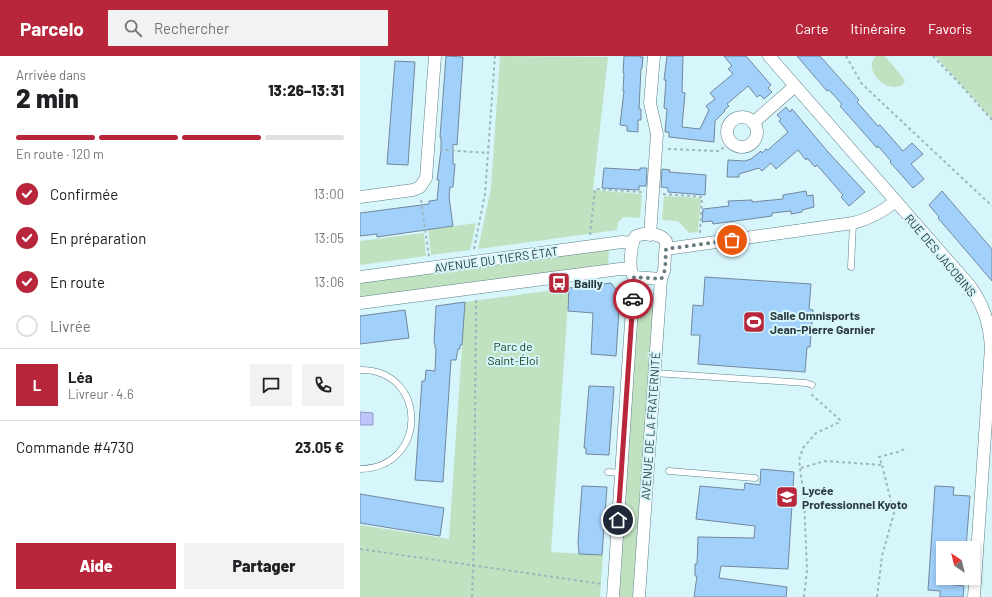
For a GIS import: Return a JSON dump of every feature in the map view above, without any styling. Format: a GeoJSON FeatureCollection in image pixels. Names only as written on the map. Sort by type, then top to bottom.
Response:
{"type":"FeatureCollection","features":[{"type":"Feature","properties":{"kind":"street"},"geometry":{"type":"LineString","coordinates":[[360,197],[413,190],[420,187],[426,178],[435,56]]}},
{"type":"Feature","properties":{"kind":"street"},"geometry":{"type":"LineString","coordinates":[[650,234],[657,134],[650,103],[654,56]]}},
{"type":"Feature","properties":{"kind":"street","name":"RUE DES JACOBINS"},"geometry":{"type":"LineString","coordinates":[[769,56],[970,286],[982,307],[990,330],[989,420],[974,597]]}},
{"type":"Feature","properties":{"kind":"street"},"geometry":{"type":"LineString","coordinates":[[753,123],[795,86]]}},
{"type":"Feature","properties":{"kind":"street"},"geometry":{"type":"LineString","coordinates":[[737,118],[749,118],[757,127],[756,139],[747,147],[735,146],[731,142],[727,138],[728,126],[737,118]]}},
{"type":"Feature","properties":{"kind":"street"},"geometry":{"type":"LineString","coordinates":[[666,249],[853,224],[878,214],[896,201]]}},
{"type":"Feature","properties":{"kind":"street"},"geometry":{"type":"LineString","coordinates":[[360,303],[620,269],[632,273],[661,279],[664,274],[666,241],[658,235],[639,234],[636,236],[633,243],[632,273],[621,473],[613,597]]}},
{"type":"Feature","properties":{"kind":"street","name":"AVENUE DU TIERS ÉTAT"},"geometry":{"type":"LineString","coordinates":[[360,277],[622,242],[633,243]]}},
{"type":"Feature","properties":{"kind":"street","name":"AVENUE DE LA FRATERNITÉ"},"geometry":{"type":"LineString","coordinates":[[639,597],[661,279]]}},
{"type":"Feature","properties":{"kind":"lane"},"geometry":{"type":"LineString","coordinates":[[851,267],[853,224]]}},
{"type":"Feature","properties":{"kind":"lane"},"geometry":{"type":"LineString","coordinates":[[360,370],[381,374],[396,383],[407,397],[411,410],[412,422],[407,442],[396,456],[386,464],[379,467],[360,469]]}},
{"type":"Feature","properties":{"kind":"lane"},"geometry":{"type":"LineString","coordinates":[[654,373],[809,384]]}},
{"type":"Feature","properties":{"kind":"lane"},"geometry":{"type":"LineString","coordinates":[[668,471],[754,478]]}},
{"type":"Feature","properties":{"kind":"lane"},"geometry":{"type":"LineString","coordinates":[[608,472],[621,473]]}},
{"type":"Feature","properties":{"kind":"path"},"geometry":{"type":"LineString","coordinates":[[475,262],[474,250],[484,194],[488,153],[495,56]]}},
{"type":"Feature","properties":{"kind":"path"},"geometry":{"type":"LineString","coordinates":[[846,56],[862,84],[992,206]]}},
{"type":"Feature","properties":{"kind":"path"},"geometry":{"type":"LineString","coordinates":[[933,56],[992,120]]}},
{"type":"Feature","properties":{"kind":"path"},"geometry":{"type":"LineString","coordinates":[[656,149],[719,151],[731,142]]}},
{"type":"Feature","properties":{"kind":"path"},"geometry":{"type":"LineString","coordinates":[[428,145],[446,150],[488,153]]}},
{"type":"Feature","properties":{"kind":"path"},"geometry":{"type":"LineString","coordinates":[[420,187],[430,268]]}},
{"type":"Feature","properties":{"kind":"path"},"geometry":{"type":"LineString","coordinates":[[590,236],[595,189],[644,193]]}},
{"type":"Feature","properties":{"kind":"path"},"geometry":{"type":"LineString","coordinates":[[662,194],[702,197],[700,236]]}},
{"type":"Feature","properties":{"kind":"path"},"geometry":{"type":"LineString","coordinates":[[472,597],[474,566],[476,301],[474,288]]}},
{"type":"Feature","properties":{"kind":"path"},"geometry":{"type":"LineString","coordinates":[[804,597],[807,570],[804,498],[799,460],[803,448],[816,433],[840,422],[840,420],[806,390],[809,384]]}},
{"type":"Feature","properties":{"kind":"path"},"geometry":{"type":"LineString","coordinates":[[877,597],[882,556],[894,513],[879,458],[902,451],[904,449]]}},
{"type":"Feature","properties":{"kind":"path"},"geometry":{"type":"LineString","coordinates":[[801,468],[825,461],[882,465]]}},
{"type":"Feature","properties":{"kind":"path"},"geometry":{"type":"LineString","coordinates":[[360,549],[603,584]]}},
{"type":"Feature","properties":{"kind":"green space"},"geometry":{"type":"Polygon","coordinates":[[[500,56],[608,57],[593,190],[642,194],[640,218],[624,217],[618,222],[617,230],[478,249],[491,188],[500,56]]]}},
{"type":"Feature","properties":{"kind":"green space"},"geometry":{"type":"Polygon","coordinates":[[[876,56],[885,56],[905,80],[903,85],[894,87],[889,86],[875,76],[872,66],[876,56]]]}},
{"type":"Feature","properties":{"kind":"green space"},"geometry":{"type":"Polygon","coordinates":[[[935,56],[992,56],[992,119],[935,56]]]}},
{"type":"Feature","properties":{"kind":"green space"},"geometry":{"type":"Polygon","coordinates":[[[664,196],[701,198],[698,232],[689,233],[678,221],[662,220],[664,196]]]}},
{"type":"Feature","properties":{"kind":"green space"},"geometry":{"type":"Polygon","coordinates":[[[476,223],[470,250],[431,255],[428,230],[476,223]]]}},
{"type":"Feature","properties":{"kind":"green space"},"geometry":{"type":"Polygon","coordinates":[[[424,233],[426,256],[360,265],[360,241],[424,233]]]}},
{"type":"Feature","properties":{"kind":"green space"},"geometry":{"type":"Polygon","coordinates":[[[609,248],[608,266],[360,299],[360,281],[609,248]]]}},
{"type":"Feature","properties":{"kind":"green space","name":"Parc de Saint-Éloi"},"geometry":{"type":"Polygon","coordinates":[[[569,288],[551,552],[603,555],[600,597],[360,597],[360,525],[449,539],[465,302],[569,288]]]}},
{"type":"Feature","properties":{"kind":"green space"},"geometry":{"type":"Polygon","coordinates":[[[637,298],[654,299],[634,597],[617,597],[637,298]]]}},
{"type":"Feature","properties":{"kind":"water"},"geometry":{"type":"Polygon","coordinates":[[[360,412],[373,413],[373,425],[360,425],[360,412]]]}},
{"type":"Feature","properties":{"kind":"building"},"geometry":{"type":"Polygon","coordinates":[[[446,56],[463,57],[457,145],[453,144],[453,164],[455,164],[453,187],[450,187],[449,197],[453,226],[377,237],[377,234],[360,236],[360,213],[429,204],[429,201],[437,200],[439,180],[437,180],[441,150],[440,137],[446,56]]]}},
{"type":"Feature","properties":{"kind":"building"},"geometry":{"type":"Polygon","coordinates":[[[624,56],[643,57],[639,109],[641,109],[641,120],[638,120],[638,132],[627,131],[627,126],[620,125],[624,91],[624,56]]]}},
{"type":"Feature","properties":{"kind":"building"},"geometry":{"type":"Polygon","coordinates":[[[667,56],[683,56],[682,92],[685,93],[682,127],[700,129],[709,110],[706,106],[715,99],[710,93],[733,74],[728,69],[732,66],[724,56],[746,56],[771,85],[768,88],[772,92],[764,99],[760,95],[757,97],[748,86],[727,104],[729,106],[715,121],[714,142],[669,137],[669,132],[665,132],[667,109],[664,108],[666,80],[664,80],[667,56]]]}},
{"type":"Feature","properties":{"kind":"building"},"geometry":{"type":"Polygon","coordinates":[[[797,56],[820,56],[859,100],[857,102],[903,151],[912,143],[923,154],[911,164],[924,179],[913,188],[878,146],[877,148],[840,106],[842,104],[829,90],[827,91],[797,56]]]}},
{"type":"Feature","properties":{"kind":"building"},"geometry":{"type":"Polygon","coordinates":[[[395,61],[415,62],[408,165],[387,164],[395,61]]]}},
{"type":"Feature","properties":{"kind":"building"},"geometry":{"type":"Polygon","coordinates":[[[786,107],[790,112],[792,109],[828,152],[865,192],[849,206],[841,197],[843,195],[817,165],[815,167],[807,158],[806,160],[798,150],[776,169],[771,163],[762,171],[759,168],[739,174],[739,177],[727,177],[728,160],[745,161],[751,159],[761,151],[762,153],[766,149],[768,150],[788,132],[779,121],[781,119],[777,115],[786,107]]]}},
{"type":"Feature","properties":{"kind":"building"},"geometry":{"type":"Polygon","coordinates":[[[604,168],[640,170],[640,168],[647,168],[646,186],[639,186],[639,190],[602,188],[604,168]]]}},
{"type":"Feature","properties":{"kind":"building"},"geometry":{"type":"Polygon","coordinates":[[[662,169],[670,170],[669,172],[706,175],[705,195],[668,192],[668,188],[661,187],[662,169]]]}},
{"type":"Feature","properties":{"kind":"building"},"geometry":{"type":"Polygon","coordinates":[[[806,191],[807,196],[813,195],[814,207],[802,210],[802,212],[791,214],[791,211],[772,213],[772,216],[713,224],[712,221],[702,222],[703,209],[729,206],[728,201],[752,200],[752,202],[783,199],[783,195],[806,191]]]}},
{"type":"Feature","properties":{"kind":"building"},"geometry":{"type":"Polygon","coordinates":[[[942,191],[992,249],[992,281],[938,218],[939,217],[929,205],[942,191]]]}},
{"type":"Feature","properties":{"kind":"building","name":"Salle Omnisports Jean-Pierre Garnier"},"geometry":{"type":"Polygon","coordinates":[[[705,277],[811,284],[809,309],[813,310],[810,347],[807,347],[805,372],[698,364],[700,335],[691,335],[693,305],[703,306],[705,277]]]}},
{"type":"Feature","properties":{"kind":"building"},"geometry":{"type":"Polygon","coordinates":[[[611,283],[620,295],[616,356],[591,354],[593,313],[568,311],[569,288],[611,283]]]}},
{"type":"Feature","properties":{"kind":"building"},"geometry":{"type":"Polygon","coordinates":[[[465,302],[462,345],[460,345],[460,349],[458,349],[456,360],[451,360],[443,482],[415,480],[422,381],[425,381],[426,370],[435,371],[436,348],[434,343],[436,306],[465,302]]]}},
{"type":"Feature","properties":{"kind":"building"},"geometry":{"type":"Polygon","coordinates":[[[405,310],[409,338],[360,344],[360,316],[405,310]]]}},
{"type":"Feature","properties":{"kind":"building"},"geometry":{"type":"Polygon","coordinates":[[[589,386],[614,387],[609,455],[586,454],[586,448],[584,448],[589,386]]]}},
{"type":"Feature","properties":{"kind":"building"},"geometry":{"type":"Polygon","coordinates":[[[761,469],[794,472],[788,569],[721,566],[719,578],[787,587],[786,597],[694,597],[697,576],[695,576],[695,564],[697,564],[698,537],[754,538],[755,526],[696,519],[700,486],[744,490],[745,483],[760,485],[761,469]]]}},
{"type":"Feature","properties":{"kind":"building"},"geometry":{"type":"Polygon","coordinates":[[[582,486],[607,487],[602,555],[579,554],[578,542],[582,486]]]}},
{"type":"Feature","properties":{"kind":"building"},"geometry":{"type":"Polygon","coordinates":[[[935,486],[954,487],[953,495],[970,496],[967,541],[936,541],[936,585],[964,586],[963,597],[940,597],[940,591],[928,590],[935,486]]]}},
{"type":"Feature","properties":{"kind":"building"},"geometry":{"type":"Polygon","coordinates":[[[360,494],[444,508],[440,536],[360,523],[360,494]]]}},
{"type":"Feature","properties":{"kind":"way so far"},"geometry":{"type":"LineString","coordinates":[[633,299],[634,277],[661,279],[664,274],[666,249],[732,240]]}},
{"type":"Feature","properties":{"kind":"place","name":"Bailly"},"geometry":{"type":"Point","coordinates":[559,283]}},
{"type":"Feature","properties":{"kind":"place","name":"Salle Omnisports Jean-Pierre Garnier"},"geometry":{"type":"Point","coordinates":[754,322]}},
{"type":"Feature","properties":{"kind":"place","name":"Lycée Professionnel Kyoto"},"geometry":{"type":"Point","coordinates":[787,497]}},
{"type":"Feature","properties":{"kind":"route"},"geometry":{"type":"LineString","coordinates":[[618,520],[633,299]]}}]}
